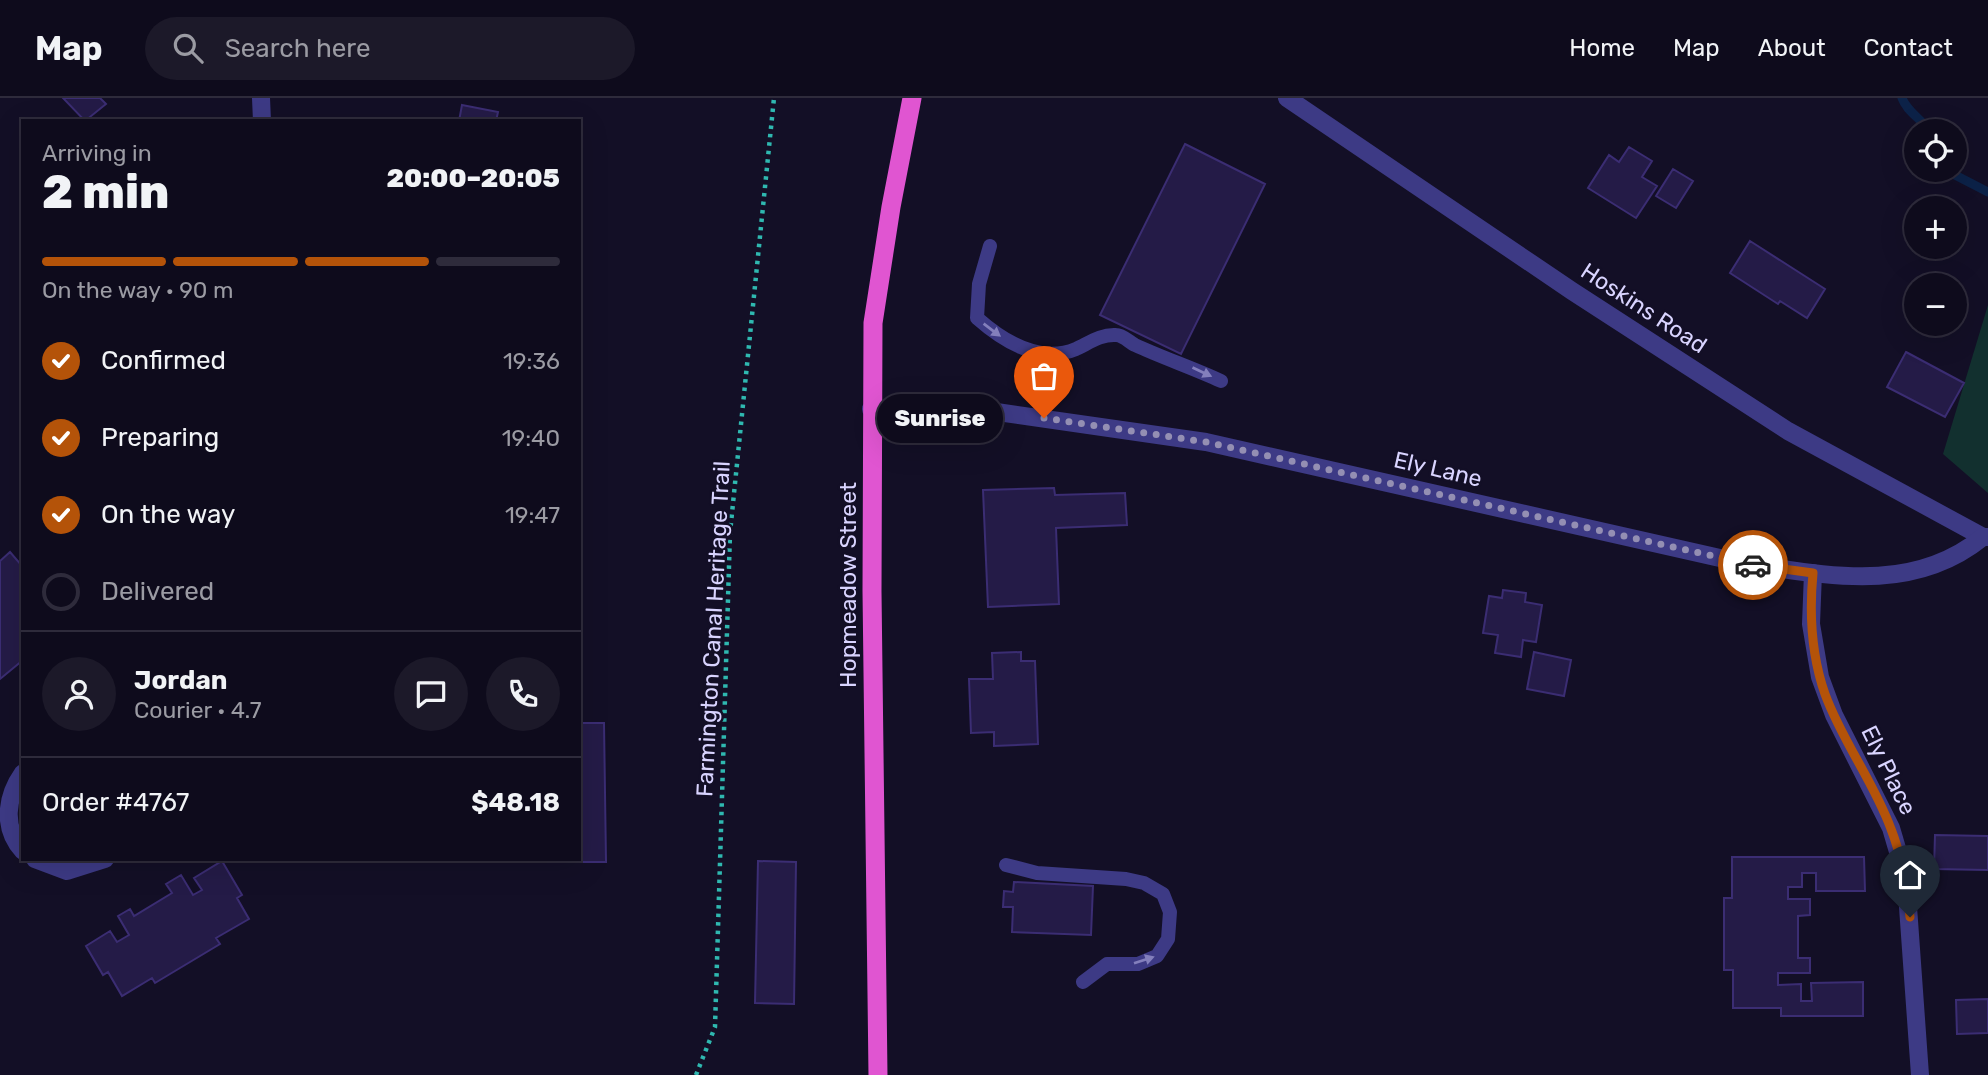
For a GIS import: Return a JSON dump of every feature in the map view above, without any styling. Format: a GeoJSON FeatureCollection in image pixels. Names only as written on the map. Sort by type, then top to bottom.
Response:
{"type":"FeatureCollection","features":[{"type":"Feature","properties":{"kind":"highway","name":"Hopmeadow Street"},"geometry":{"type":"LineString","coordinates":[[878,1075],[871,409],[873,323],[891,206],[912,98]]}},
{"type":"Feature","properties":{"kind":"street"},"geometry":{"type":"LineString","coordinates":[[261,98],[262,119]]}},
{"type":"Feature","properties":{"kind":"street","name":"Hoskins Road"},"geometry":{"type":"LineString","coordinates":[[1287,98],[1572,291],[1788,431],[1986,537]]}},
{"type":"Feature","properties":{"kind":"street","name":"Ely Lane"},"geometry":{"type":"LineString","coordinates":[[871,409],[962,407],[1206,442],[1742,563],[1813,573],[1892,576],[1904,574],[1930,568],[1965,552],[1986,537]]}},
{"type":"Feature","properties":{"kind":"street","name":"Ely Place"},"geometry":{"type":"LineString","coordinates":[[1813,573],[1811,624],[1820,677],[1834,715],[1891,828],[1906,879],[1920,1075]]}},
{"type":"Feature","properties":{"kind":"street"},"geometry":{"type":"LineString","coordinates":[[21,777],[9,801],[9,828],[21,848]]}},
{"type":"Feature","properties":{"kind":"street"},"geometry":{"type":"LineString","coordinates":[[40,861],[67,871],[99,861]]}},
{"type":"Feature","properties":{"kind":"lane"},"geometry":{"type":"LineString","coordinates":[[990,246],[979,284],[977,318],[1020,348],[1050,353],[1073,350],[1097,337],[1119,335],[1136,345],[1221,381]]}},
{"type":"Feature","properties":{"kind":"lane"},"geometry":{"type":"LineString","coordinates":[[1006,865],[1037,873],[1144,883],[1163,894],[1170,912],[1168,939],[1157,956],[1138,964],[1107,964],[1083,982]]}},
{"type":"Feature","properties":{"kind":"path","name":"Farmington Canal Heritage Trail"},"geometry":{"type":"LineString","coordinates":[[696,1075],[715,1027],[730,533],[774,98]]}},
{"type":"Feature","properties":{"kind":"green space"},"geometry":{"type":"Polygon","coordinates":[[[1988,305],[1988,493],[1943,454],[1988,305]]]}},
{"type":"Feature","properties":{"kind":"building"},"geometry":{"type":"Polygon","coordinates":[[[63,98],[100,98],[106,104],[87,119],[83,119],[63,98]]]}},
{"type":"Feature","properties":{"kind":"building"},"geometry":{"type":"Polygon","coordinates":[[[462,105],[498,112],[496,119],[459,119],[462,105]]]}},
{"type":"Feature","properties":{"kind":"building"},"geometry":{"type":"Polygon","coordinates":[[[1185,144],[1265,184],[1181,354],[1100,315],[1185,144]]]}},
{"type":"Feature","properties":{"kind":"building"},"geometry":{"type":"Polygon","coordinates":[[[1629,147],[1652,161],[1642,177],[1657,186],[1636,218],[1588,188],[1609,155],[1619,162],[1629,147]]]}},
{"type":"Feature","properties":{"kind":"building"},"geometry":{"type":"Polygon","coordinates":[[[1673,169],[1693,181],[1676,208],[1656,196],[1673,169]]]}},
{"type":"Feature","properties":{"kind":"building"},"geometry":{"type":"Polygon","coordinates":[[[1750,241],[1825,289],[1807,318],[1780,301],[1778,304],[1730,273],[1750,241]]]}},
{"type":"Feature","properties":{"kind":"building"},"geometry":{"type":"Polygon","coordinates":[[[1906,352],[1964,383],[1945,417],[1887,387],[1906,352]]]}},
{"type":"Feature","properties":{"kind":"building"},"geometry":{"type":"Polygon","coordinates":[[[1054,488],[1055,495],[1125,493],[1127,525],[1056,528],[1059,604],[988,607],[983,490],[1054,488]]]}},
{"type":"Feature","properties":{"kind":"building"},"geometry":{"type":"Polygon","coordinates":[[[10,552],[21,565],[21,662],[0,679],[0,561],[10,552]]]}},
{"type":"Feature","properties":{"kind":"building"},"geometry":{"type":"Polygon","coordinates":[[[1503,590],[1526,593],[1525,602],[1542,605],[1536,642],[1523,640],[1521,657],[1495,653],[1498,635],[1483,633],[1489,596],[1502,598],[1503,590]]]}},
{"type":"Feature","properties":{"kind":"building"},"geometry":{"type":"Polygon","coordinates":[[[1021,652],[1021,661],[1035,661],[1038,744],[994,746],[994,732],[971,733],[969,679],[993,679],[992,653],[1021,652]]]}},
{"type":"Feature","properties":{"kind":"building"},"geometry":{"type":"Polygon","coordinates":[[[1534,652],[1571,660],[1564,696],[1527,689],[1534,652]]]}},
{"type":"Feature","properties":{"kind":"building"},"geometry":{"type":"Polygon","coordinates":[[[581,723],[604,723],[606,862],[536,862],[581,861],[581,723]]]}},
{"type":"Feature","properties":{"kind":"building"},"geometry":{"type":"Polygon","coordinates":[[[1935,835],[1988,836],[1988,870],[1934,869],[1935,835]]]}},
{"type":"Feature","properties":{"kind":"building"},"geometry":{"type":"Polygon","coordinates":[[[1732,857],[1864,857],[1865,891],[1816,891],[1816,873],[1802,873],[1802,887],[1788,887],[1788,899],[1810,899],[1810,915],[1798,916],[1798,958],[1810,958],[1810,973],[1778,973],[1778,985],[1801,984],[1801,1001],[1812,1001],[1811,983],[1863,982],[1863,1016],[1781,1016],[1781,1008],[1733,1008],[1733,970],[1724,970],[1724,898],[1732,898],[1732,857]]]}},
{"type":"Feature","properties":{"kind":"building"},"geometry":{"type":"Polygon","coordinates":[[[222,861],[242,895],[237,898],[249,919],[216,938],[220,944],[155,983],[152,978],[122,996],[108,972],[103,975],[86,946],[110,931],[117,942],[129,935],[118,916],[130,909],[134,916],[172,893],[166,884],[181,875],[193,895],[202,890],[194,878],[222,861]]]}},
{"type":"Feature","properties":{"kind":"building"},"geometry":{"type":"Polygon","coordinates":[[[758,861],[796,862],[794,1004],[755,1003],[758,861]]]}},
{"type":"Feature","properties":{"kind":"building"},"geometry":{"type":"Polygon","coordinates":[[[1014,882],[1093,886],[1091,935],[1012,932],[1013,907],[1003,907],[1004,891],[1013,892],[1014,882]]]}},
{"type":"Feature","properties":{"kind":"building"},"geometry":{"type":"Polygon","coordinates":[[[1988,999],[1988,1033],[1957,1034],[1956,1000],[1988,999]]]}},
{"type":"Feature","properties":{"kind":"waterway"},"geometry":{"type":"LineString","coordinates":[[1902,98],[1919,119]]}},
{"type":"Feature","properties":{"kind":"waterway"},"geometry":{"type":"LineString","coordinates":[[1967,181],[1988,192]]}},
{"type":"Feature","properties":{"kind":"way so far"},"geometry":{"type":"LineString","coordinates":[[1044,418],[1206,442],[1753,565]]}},
{"type":"Feature","properties":{"kind":"place","name":"Sunrise"},"geometry":{"type":"Point","coordinates":[1044,418]}},
{"type":"Feature","properties":{"kind":"route"},"geometry":{"type":"LineString","coordinates":[[1753,565],[1813,573],[1811,624],[1813,650],[1820,677],[1834,715],[1891,828],[1906,879],[1910,917]]}}]}
